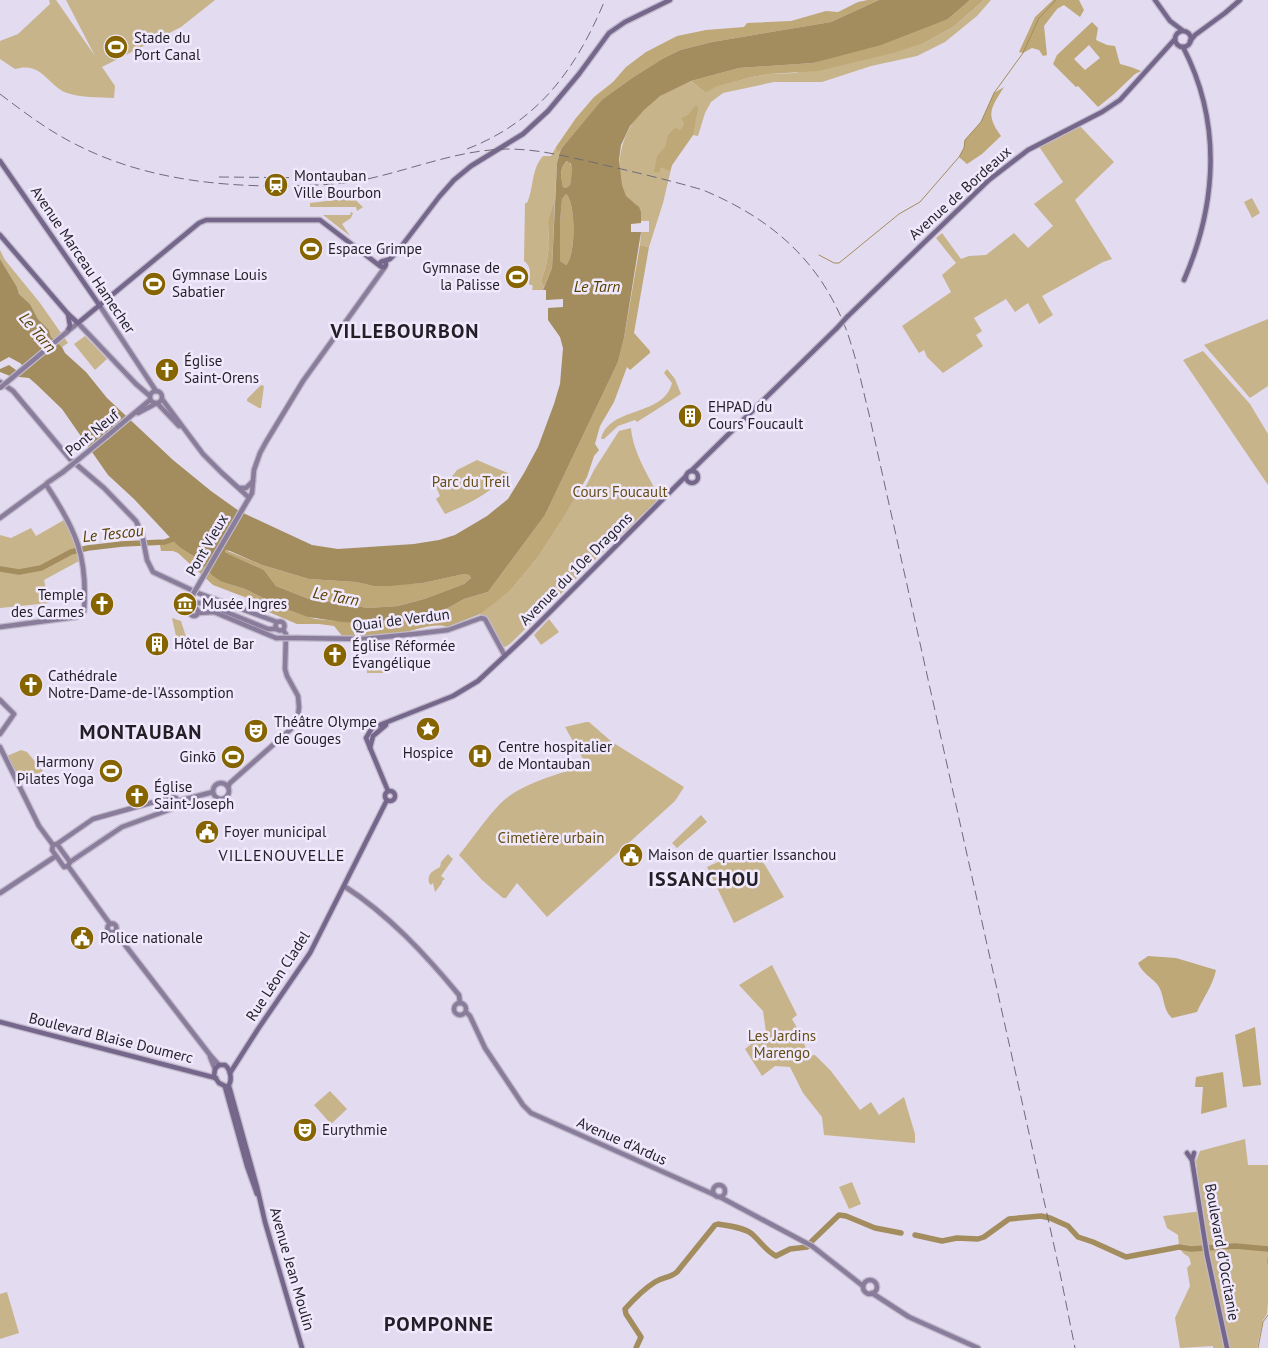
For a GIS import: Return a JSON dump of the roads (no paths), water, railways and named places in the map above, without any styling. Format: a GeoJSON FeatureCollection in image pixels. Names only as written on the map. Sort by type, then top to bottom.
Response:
{"type":"FeatureCollection","features":[{"type":"Feature","properties":{"kind":"main road"},"geometry":{"type":"LineString","coordinates":[[137,413],[153,392],[161,393],[162,399],[203,454],[248,497],[252,493],[254,470],[260,453],[303,381],[383,266],[397,252],[439,197],[454,180],[471,166],[523,134],[548,110],[579,74],[609,33],[625,22],[670,0]]}},
{"type":"Feature","properties":{"kind":"main road"},"geometry":{"type":"LineString","coordinates":[[1155,0],[1170,21],[1176,44],[1182,47],[1190,58],[1201,90],[1210,151],[1210,178],[1205,218],[1201,236],[1184,280]]}},
{"type":"Feature","properties":{"kind":"main road"},"geometry":{"type":"LineString","coordinates":[[1165,51],[1182,47],[1190,42],[1203,28],[1222,16],[1240,0]]}},
{"type":"Feature","properties":{"kind":"main road"},"geometry":{"type":"LineString","coordinates":[[1170,21],[1190,35],[1190,58]]}},
{"type":"Feature","properties":{"kind":"main road"},"geometry":{"type":"LineString","coordinates":[[1175,38],[1177,33],[1203,28]]}},
{"type":"Feature","properties":{"kind":"main road","name":"Avenue de Bordeaux"},"geometry":{"type":"LineString","coordinates":[[698,464],[847,317],[1001,170],[1038,145],[1102,112],[1120,100],[1175,38]]}},
{"type":"Feature","properties":{"kind":"main road","name":"Avenue Marceau Hamecher"},"geometry":{"type":"LineString","coordinates":[[0,161],[156,391]]}},
{"type":"Feature","properties":{"kind":"main road"},"geometry":{"type":"LineString","coordinates":[[0,388],[200,223],[209,220],[320,220],[372,260],[383,266]]}},
{"type":"Feature","properties":{"kind":"main road"},"geometry":{"type":"LineString","coordinates":[[0,235],[68,314],[182,428]]}},
{"type":"Feature","properties":{"kind":"main road"},"geometry":{"type":"LineString","coordinates":[[67,332],[70,326],[68,314]]}},
{"type":"Feature","properties":{"kind":"main road"},"geometry":{"type":"LineString","coordinates":[[0,382],[13,391],[70,459],[104,488],[136,521],[142,534],[148,565],[153,572],[198,593],[284,623],[285,627],[283,630],[286,634],[286,672],[298,696],[299,711],[296,721],[291,729],[256,758],[223,783],[216,785],[214,792]]}},
{"type":"Feature","properties":{"kind":"main road"},"geometry":{"type":"LineString","coordinates":[[137,413],[162,399]]}},
{"type":"Feature","properties":{"kind":"main road","name":"Pont Neuf"},"geometry":{"type":"LineString","coordinates":[[0,518],[46,485],[137,413]]}},
{"type":"Feature","properties":{"kind":"main road"},"geometry":{"type":"LineString","coordinates":[[698,464],[698,478],[693,483],[689,482],[686,476],[698,464]]}},
{"type":"Feature","properties":{"kind":"main road"},"geometry":{"type":"LineString","coordinates":[[691,471],[697,473]]}},
{"type":"Feature","properties":{"kind":"main road","name":"Avenue du 10e Dragons"},"geometry":{"type":"LineString","coordinates":[[388,791],[370,749],[372,728],[453,696],[478,681],[686,476]]}},
{"type":"Feature","properties":{"kind":"main road"},"geometry":{"type":"LineString","coordinates":[[239,488],[246,488],[253,481]]}},
{"type":"Feature","properties":{"kind":"main road","name":"Avenue du 10e Dragons"},"geometry":{"type":"LineString","coordinates":[[663,498],[680,485],[689,482]]}},
{"type":"Feature","properties":{"kind":"main road"},"geometry":{"type":"LineString","coordinates":[[0,627],[72,618],[82,616],[84,611],[84,564],[79,545],[63,510],[46,485]]}},
{"type":"Feature","properties":{"kind":"main road","name":"Pont Vieux"},"geometry":{"type":"LineString","coordinates":[[192,597],[248,497]]}},
{"type":"Feature","properties":{"kind":"main road"},"geometry":{"type":"LineString","coordinates":[[192,597],[193,602],[204,603],[268,629],[283,630]]}},
{"type":"Feature","properties":{"kind":"main road"},"geometry":{"type":"LineString","coordinates":[[192,597],[195,610]]}},
{"type":"Feature","properties":{"kind":"main road"},"geometry":{"type":"LineString","coordinates":[[195,610],[198,603]]}},
{"type":"Feature","properties":{"kind":"main road","name":"Quai de Verdun"},"geometry":{"type":"LineString","coordinates":[[195,610],[214,612],[276,638],[363,639],[448,630],[481,618],[485,619],[505,656]]}},
{"type":"Feature","properties":{"kind":"main road"},"geometry":{"type":"LineString","coordinates":[[277,622],[277,629]]}},
{"type":"Feature","properties":{"kind":"main road"},"geometry":{"type":"LineString","coordinates":[[0,700],[14,714],[0,734]]}},
{"type":"Feature","properties":{"kind":"main road"},"geometry":{"type":"LineString","coordinates":[[0,747],[39,826],[69,864],[110,924],[108,931],[115,932],[210,1055],[219,1065],[227,1066],[230,1073],[227,1087],[216,1078],[210,1055]]}},
{"type":"Feature","properties":{"kind":"main road"},"geometry":{"type":"LineString","coordinates":[[214,792],[216,796],[223,798],[228,793],[230,783],[256,758]]}},
{"type":"Feature","properties":{"kind":"main road"},"geometry":{"type":"LineString","coordinates":[[223,783],[228,787]]}},
{"type":"Feature","properties":{"kind":"main road"},"geometry":{"type":"LineString","coordinates":[[388,791],[392,791],[395,795],[392,800],[387,800],[385,795],[388,791]]}},
{"type":"Feature","properties":{"kind":"main road"},"geometry":{"type":"LineString","coordinates":[[178,802],[174,797],[93,819],[55,845],[52,850],[64,867],[122,827],[174,808],[178,805],[178,802],[214,792]]}},
{"type":"Feature","properties":{"kind":"main road"},"geometry":{"type":"LineString","coordinates":[[170,799],[169,805],[174,808]]}},
{"type":"Feature","properties":{"kind":"main road","name":"Rue Léon Cladel"},"geometry":{"type":"LineString","coordinates":[[230,1073],[310,953],[387,800]]}},
{"type":"Feature","properties":{"kind":"main road"},"geometry":{"type":"LineString","coordinates":[[0,893],[56,856]]}},
{"type":"Feature","properties":{"kind":"main road"},"geometry":{"type":"LineString","coordinates":[[344,886],[382,913],[403,932],[447,980],[459,995],[460,1003],[466,1007],[466,1012],[461,1015],[456,1013],[455,1008],[460,1003]]}},
{"type":"Feature","properties":{"kind":"main road","name":"Avenue d'Ardus"},"geometry":{"type":"LineString","coordinates":[[466,1012],[470,1016],[485,1048],[523,1105],[531,1113],[717,1196],[812,1246],[863,1286]]}},
{"type":"Feature","properties":{"kind":"main road","name":"Boulevard Blaise Doumerc"},"geometry":{"type":"LineString","coordinates":[[0,1022],[216,1078]]}},
{"type":"Feature","properties":{"kind":"main road","name":"Rue Léon Cladel"},"geometry":{"type":"LineString","coordinates":[[227,1066],[239,1057]]}},
{"type":"Feature","properties":{"kind":"main road"},"geometry":{"type":"LineString","coordinates":[[215,1069],[219,1065]]}},
{"type":"Feature","properties":{"kind":"main road","name":"Avenue Jean Moulin"},"geometry":{"type":"LineString","coordinates":[[227,1087],[302,1348]]}},
{"type":"Feature","properties":{"kind":"main road","name":"Boulevard d'Occitanie"},"geometry":{"type":"LineString","coordinates":[[1187,1153],[1192,1160]]}},
{"type":"Feature","properties":{"kind":"main road","name":"Boulevard d'Occitanie"},"geometry":{"type":"LineString","coordinates":[[1194,1153],[1192,1160],[1207,1254],[1227,1348]]}},
{"type":"Feature","properties":{"kind":"main road"},"geometry":{"type":"LineString","coordinates":[[702,1190],[718,1185],[723,1186],[731,1204]]}},
{"type":"Feature","properties":{"kind":"main road"},"geometry":{"type":"LineString","coordinates":[[715,1187],[713,1190],[717,1196],[723,1196],[725,1192]]}},
{"type":"Feature","properties":{"kind":"main road","name":"Avenue d'Ardus"},"geometry":{"type":"LineString","coordinates":[[853,1277],[866,1281]]}},
{"type":"Feature","properties":{"kind":"main road"},"geometry":{"type":"LineString","coordinates":[[874,1292],[877,1284],[875,1281],[866,1281],[863,1286],[866,1292],[874,1292],[909,1317],[978,1348]]}},
{"type":"Feature","properties":{"kind":"water","name":"Le Tarn"},"geometry":{"type":"Polygon","coordinates":[[[879,0],[970,0],[948,19],[881,45],[813,63],[739,68],[691,81],[660,96],[630,126],[621,145],[619,160],[622,185],[626,196],[639,207],[641,212],[641,223],[631,224],[631,232],[641,232],[624,338],[618,362],[545,515],[488,592],[464,599],[448,608],[421,616],[362,623],[308,617],[283,608],[245,589],[222,582],[212,575],[198,559],[179,547],[134,499],[108,475],[62,409],[36,384],[29,378],[10,376],[0,372],[0,369],[9,365],[16,370],[23,371],[26,369],[9,357],[0,362],[0,259],[17,287],[19,294],[30,304],[38,319],[49,330],[51,337],[86,372],[107,398],[173,460],[239,511],[312,545],[338,549],[414,544],[455,535],[487,516],[508,499],[538,447],[560,384],[563,348],[560,337],[548,320],[548,308],[563,307],[563,299],[546,300],[546,290],[543,290],[552,268],[557,163],[561,149],[602,100],[632,78],[680,50],[712,42],[831,22],[879,0]],[[567,161],[561,173],[563,187],[566,188],[570,185],[572,171],[571,164],[567,161]],[[566,194],[562,199],[560,261],[566,265],[572,251],[574,229],[572,207],[569,199],[566,194]],[[225,550],[225,552],[264,570],[276,586],[309,599],[368,608],[398,606],[424,599],[464,584],[471,578],[469,575],[464,574],[423,583],[373,586],[356,582],[309,579],[262,565],[230,551],[225,550]]]}},
{"type":"Feature","properties":{"kind":"waterway"},"geometry":{"type":"LineString","coordinates":[[819,255],[834,263],[839,263],[899,214],[920,202],[959,157],[964,148],[965,140],[981,122],[994,93],[1023,53],[1039,18],[1056,0]]}},
{"type":"Feature","properties":{"kind":"waterway","name":"Le Tescou"},"geometry":{"type":"LineString","coordinates":[[0,569],[19,572],[41,568],[71,552],[88,548],[165,542],[178,537]]}},
{"type":"Feature","properties":{"kind":"waterway"},"geometry":{"type":"LineString","coordinates":[[636,1348],[641,1337],[626,1314],[625,1309],[639,1294],[658,1280],[677,1272],[715,1225],[731,1226],[748,1232],[776,1256],[790,1249],[807,1247],[839,1215],[875,1228],[901,1233]]}},
{"type":"Feature","properties":{"kind":"waterway"},"geometry":{"type":"LineString","coordinates":[[915,1235],[942,1241],[957,1238],[978,1239],[984,1237],[1009,1219],[1041,1216],[1068,1226],[1078,1237],[1126,1257],[1179,1247],[1191,1249],[1235,1246],[1268,1249]]}},
{"type":"Feature","properties":{"kind":"waterway"},"geometry":{"type":"LineString","coordinates":[[1258,1348],[1263,1322],[1268,1315]]}},
{"type":"Feature","properties":{"kind":"railway"},"geometry":{"type":"LineString","coordinates":[[467,149],[515,124],[535,108],[552,90],[568,70],[581,48],[605,0]]}},
{"type":"Feature","properties":{"kind":"railway"},"geometry":{"type":"LineString","coordinates":[[0,94],[58,135],[104,157],[130,166],[183,179],[237,185],[292,186],[344,183],[372,178],[467,153],[487,150],[519,149],[565,156],[703,190],[727,201],[771,228],[807,262],[835,304],[846,329],[859,371],[1059,1268],[1075,1348]]}},
{"type":"Feature","properties":{"kind":"railway"},"geometry":{"type":"LineString","coordinates":[[219,177],[331,178]]}},
{"type":"Feature","properties":{"kind":"place","name":"Stade du Port Canal"},"geometry":{"type":"Point","coordinates":[116,47]}},
{"type":"Feature","properties":{"kind":"place","name":"Montauban Ville Bourbon"},"geometry":{"type":"Point","coordinates":[276,185]}},
{"type":"Feature","properties":{"kind":"place","name":"Espace Grimpe"},"geometry":{"type":"Point","coordinates":[311,249]}},
{"type":"Feature","properties":{"kind":"place","name":"Gymnase de la Palisse"},"geometry":{"type":"Point","coordinates":[517,277]}},
{"type":"Feature","properties":{"kind":"place","name":"Gymnase Louis Sabatier"},"geometry":{"type":"Point","coordinates":[154,284]}},
{"type":"Feature","properties":{"kind":"place","name":"Église Saint-Orens"},"geometry":{"type":"Point","coordinates":[167,370]}},
{"type":"Feature","properties":{"kind":"place","name":"EHPAD du Cours Foucault"},"geometry":{"type":"Point","coordinates":[690,416]}},
{"type":"Feature","properties":{"kind":"place","name":"Temple des Carmes"},"geometry":{"type":"Point","coordinates":[102,604]}},
{"type":"Feature","properties":{"kind":"place","name":"Musée Ingres"},"geometry":{"type":"Point","coordinates":[185,604]}},
{"type":"Feature","properties":{"kind":"place","name":"Hôtel de Bar"},"geometry":{"type":"Point","coordinates":[157,644]}},
{"type":"Feature","properties":{"kind":"place","name":"Église Réformée Évangélique"},"geometry":{"type":"Point","coordinates":[335,655]}},
{"type":"Feature","properties":{"kind":"place","name":"Cathédrale Notre-Dame-de-l'Assomption"},"geometry":{"type":"Point","coordinates":[31,685]}},
{"type":"Feature","properties":{"kind":"place","name":"Hospice"},"geometry":{"type":"Point","coordinates":[428,729]}},
{"type":"Feature","properties":{"kind":"place","name":"Théâtre Olympe de Gouges"},"geometry":{"type":"Point","coordinates":[256,731]}},
{"type":"Feature","properties":{"kind":"place","name":"Centre hospitalier de Montauban"},"geometry":{"type":"Point","coordinates":[480,756]}},
{"type":"Feature","properties":{"kind":"place","name":"Ginkō"},"geometry":{"type":"Point","coordinates":[233,757]}},
{"type":"Feature","properties":{"kind":"place","name":"Harmony Pilates Yoga"},"geometry":{"type":"Point","coordinates":[111,771]}},
{"type":"Feature","properties":{"kind":"place","name":"Église Saint-Joseph"},"geometry":{"type":"Point","coordinates":[137,796]}},
{"type":"Feature","properties":{"kind":"place","name":"Foyer municipal"},"geometry":{"type":"Point","coordinates":[207,832]}},
{"type":"Feature","properties":{"kind":"place","name":"Maison de quartier Issanchou"},"geometry":{"type":"Point","coordinates":[631,855]}},
{"type":"Feature","properties":{"kind":"place","name":"Police nationale"},"geometry":{"type":"Point","coordinates":[82,938]}},
{"type":"Feature","properties":{"kind":"place","name":"Eurythmie"},"geometry":{"type":"Point","coordinates":[305,1130]}},
{"type":"Feature","properties":{"kind":"district","name":"VILLEBOURBON"},"geometry":{"type":"Point","coordinates":[405,331]}},
{"type":"Feature","properties":{"kind":"district","name":"MONTAUBAN"},"geometry":{"type":"Point","coordinates":[141,732]}},
{"type":"Feature","properties":{"kind":"district","name":"VILLENOUVELLE"},"geometry":{"type":"Point","coordinates":[282,855]}},
{"type":"Feature","properties":{"kind":"district","name":"ISSANCHOU"},"geometry":{"type":"Point","coordinates":[704,879]}},
{"type":"Feature","properties":{"kind":"district","name":"POMPONNE"},"geometry":{"type":"Point","coordinates":[439,1324]}},
{"type":"Feature","properties":{"kind":"park label","name":"Parc du Treil"},"geometry":{"type":"Point","coordinates":[471,482]}},
{"type":"Feature","properties":{"kind":"park label","name":"Cours Foucault"},"geometry":{"type":"Point","coordinates":[620,492]}},
{"type":"Feature","properties":{"kind":"park label","name":"Cimetière urbain"},"geometry":{"type":"Point","coordinates":[551,838]}},
{"type":"Feature","properties":{"kind":"park label","name":"Les Jardins Marengo"},"geometry":{"type":"Point","coordinates":[782,1044]}}]}
